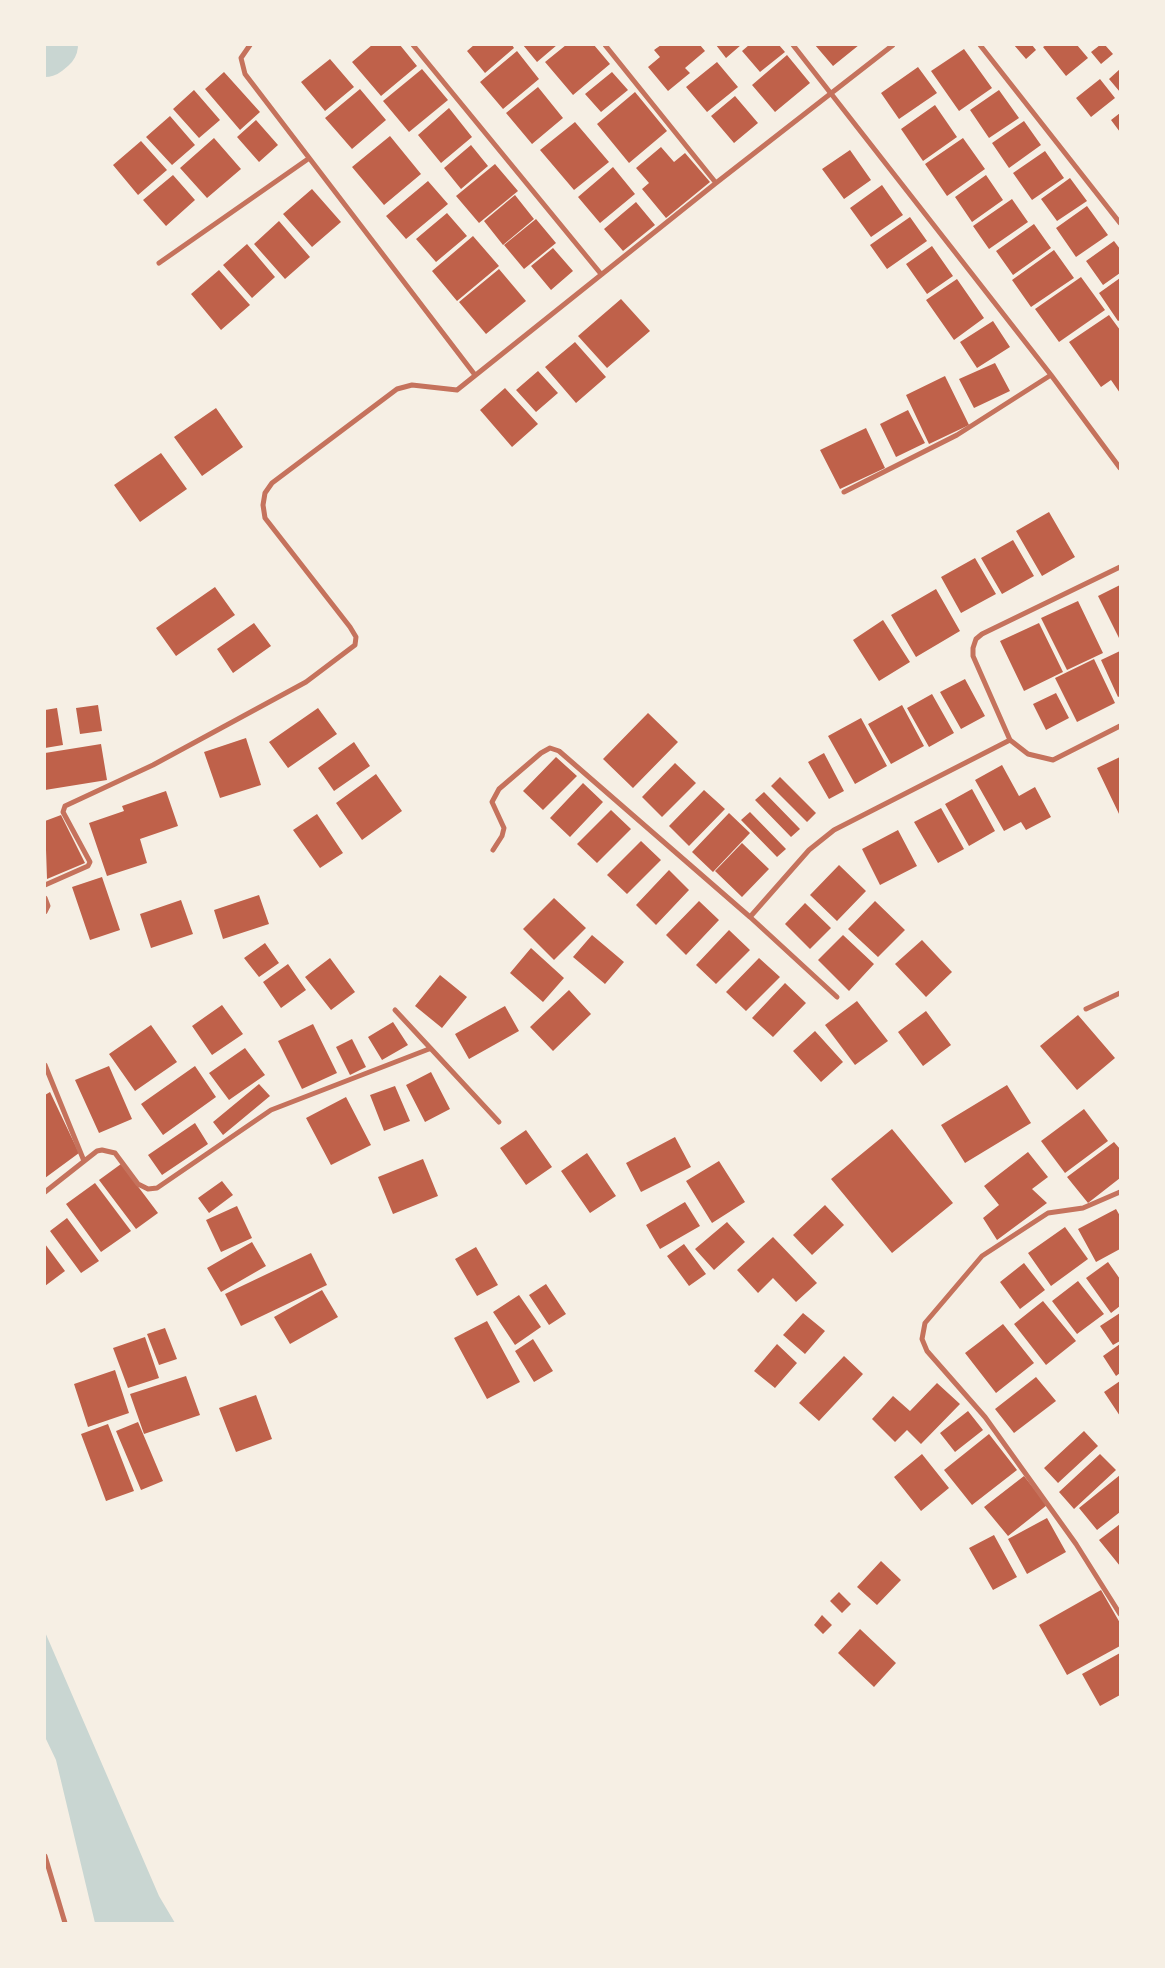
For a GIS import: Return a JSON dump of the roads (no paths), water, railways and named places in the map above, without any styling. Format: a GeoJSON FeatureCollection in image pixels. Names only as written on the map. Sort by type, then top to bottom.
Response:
{"type":"FeatureCollection","features":[{"type":"Feature","properties":{"kind":"street"},"geometry":{"type":"LineString","coordinates":[[250,45],[241,58],[242,70],[308,159],[475,375]]}},
{"type":"Feature","properties":{"kind":"street"},"geometry":{"type":"LineString","coordinates":[[413,45],[601,274]]}},
{"type":"Feature","properties":{"kind":"street"},"geometry":{"type":"LineString","coordinates":[[605,45],[716,183]]}},
{"type":"Feature","properties":{"kind":"street"},"geometry":{"type":"LineString","coordinates":[[793,45],[1051,375],[1120,468]]}},
{"type":"Feature","properties":{"kind":"street"},"geometry":{"type":"LineString","coordinates":[[45,885],[88,866],[90,862],[63,812],[65,806],[153,765],[306,682],[355,645],[356,637],[350,627],[265,518],[262,505],[265,493],[272,483],[397,389],[412,385],[457,390],[716,183],[893,45]]}},
{"type":"Feature","properties":{"kind":"street"},"geometry":{"type":"LineString","coordinates":[[980,45],[1120,223]]}},
{"type":"Feature","properties":{"kind":"street"},"geometry":{"type":"LineString","coordinates":[[159,263],[308,159]]}},
{"type":"Feature","properties":{"kind":"street"},"geometry":{"type":"LineString","coordinates":[[844,492],[957,435],[1051,375]]}},
{"type":"Feature","properties":{"kind":"street"},"geometry":{"type":"LineString","coordinates":[[1120,568],[982,634],[976,639],[974,656],[1010,740],[1028,754],[1053,760],[1120,726]]}},
{"type":"Feature","properties":{"kind":"street"},"geometry":{"type":"LineString","coordinates":[[750,917],[809,850],[834,830],[1010,740]]}},
{"type":"Feature","properties":{"kind":"street"},"geometry":{"type":"LineString","coordinates":[[493,850],[502,836],[504,828],[492,802],[499,788],[541,753],[548,749],[554,749],[566,757],[750,917],[837,997]]}},
{"type":"Feature","properties":{"kind":"street"},"geometry":{"type":"LineString","coordinates":[[45,898],[48,906],[45,912]]}},
{"type":"Feature","properties":{"kind":"street"},"geometry":{"type":"LineString","coordinates":[[1086,1009],[1120,993]]}},
{"type":"Feature","properties":{"kind":"street"},"geometry":{"type":"LineString","coordinates":[[395,1010],[429,1049],[499,1122]]}},
{"type":"Feature","properties":{"kind":"street"},"geometry":{"type":"LineString","coordinates":[[45,1192],[97,1151],[111,1150],[138,1184],[148,1189],[157,1188],[271,1110],[429,1049]]}},
{"type":"Feature","properties":{"kind":"street"},"geometry":{"type":"LineString","coordinates":[[45,1065],[84,1161]]}},
{"type":"Feature","properties":{"kind":"street"},"geometry":{"type":"LineString","coordinates":[[1120,1192],[1083,1208],[1048,1213],[982,1256],[925,1323],[922,1338],[927,1351],[991,1425],[1076,1544],[1120,1614]]}},
{"type":"Feature","properties":{"kind":"street"},"geometry":{"type":"LineString","coordinates":[[45,1856],[65,1923]]}},
{"type":"Feature","properties":{"kind":"waterway"},"geometry":{"type":"LineString","coordinates":[[45,50],[51,45]]}}]}
